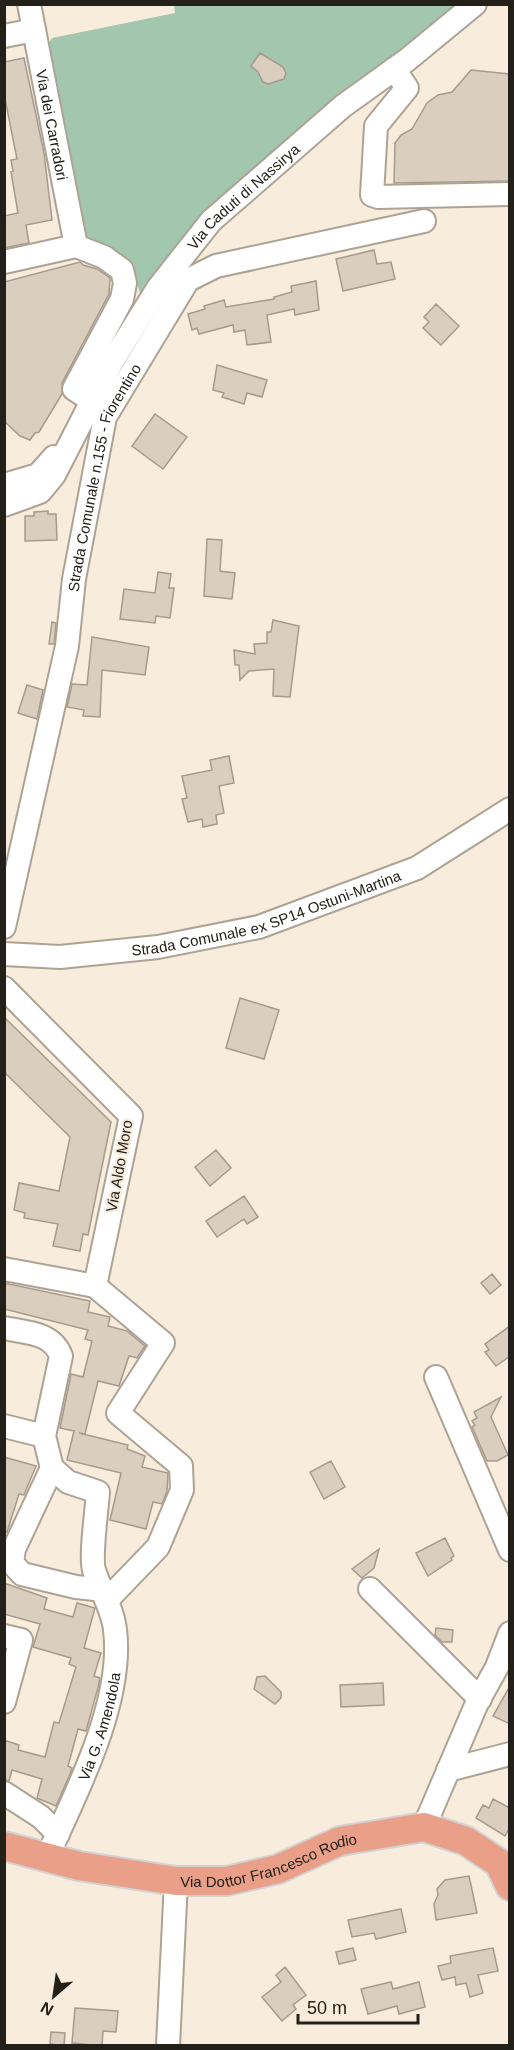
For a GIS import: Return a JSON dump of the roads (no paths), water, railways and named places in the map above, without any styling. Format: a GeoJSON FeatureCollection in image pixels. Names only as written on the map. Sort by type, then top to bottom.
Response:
{"type":"FeatureCollection","features":[{"type":"Feature","properties":{"kind":"main road","name":"Via Dottor Francesco Rodio"},"geometry":{"type":"LineString","coordinates":[[4,1846],[52,1846],[79,1866],[176,1881],[227,1881],[278,1869],[340,1841],[424,1827],[466,1841],[506,1872]]}},
{"type":"Feature","properties":{"kind":"street","name":"Via dei Carradori"},"geometry":{"type":"LineString","coordinates":[[29,4],[76,246]]}},
{"type":"Feature","properties":{"kind":"street","name":"Via Caduti di Nassirya"},"geometry":{"type":"LineString","coordinates":[[4,505],[40,492],[54,476],[91,400],[158,288],[211,221],[343,106],[394,69],[475,4]]}},
{"type":"Feature","properties":{"kind":"street"},"geometry":{"type":"LineString","coordinates":[[4,36],[34,30]]}},
{"type":"Feature","properties":{"kind":"street"},"geometry":{"type":"LineString","coordinates":[[394,69],[407,88],[376,126],[372,195],[378,197],[510,194]]}},
{"type":"Feature","properties":{"kind":"street","name":"Strada Comunale n.155 - Fiorentino"},"geometry":{"type":"LineString","coordinates":[[4,927],[67,646],[74,579],[105,417],[188,280],[216,266],[424,221]]}},
{"type":"Feature","properties":{"kind":"street"},"geometry":{"type":"LineString","coordinates":[[4,262],[76,246],[104,256],[122,270],[125,283],[116,312],[74,389],[91,400]]}},
{"type":"Feature","properties":{"kind":"street","name":"Via Caduti di Nassirya"},"geometry":{"type":"LineString","coordinates":[[4,485],[38,475],[70,441]]}},
{"type":"Feature","properties":{"kind":"street","name":"Strada Comunale ex SP14 Ostuni-Martina"},"geometry":{"type":"LineString","coordinates":[[4,954],[60,957],[158,947],[260,927],[417,868],[510,809]]}},
{"type":"Feature","properties":{"kind":"street","name":"Via Aldo Moro"},"geometry":{"type":"LineString","coordinates":[[4,988],[131,1116],[95,1286]]}},
{"type":"Feature","properties":{"kind":"street"},"geometry":{"type":"LineString","coordinates":[[4,1269],[95,1286],[163,1343],[118,1413],[181,1466],[182,1490],[158,1547],[105,1595],[22,1574],[12,1563],[14,1549],[52,1467],[44,1436],[61,1356],[57,1347],[45,1336],[4,1328]]}},
{"type":"Feature","properties":{"kind":"street"},"geometry":{"type":"LineString","coordinates":[[436,1377],[510,1550]]}},
{"type":"Feature","properties":{"kind":"street"},"geometry":{"type":"LineString","coordinates":[[4,1426],[44,1436]]}},
{"type":"Feature","properties":{"kind":"street","name":"Via G. Amendola"},"geometry":{"type":"LineString","coordinates":[[52,1467],[68,1482],[98,1492],[93,1568],[105,1595],[115,1630],[113,1679],[92,1761],[52,1846]]}},
{"type":"Feature","properties":{"kind":"street"},"geometry":{"type":"LineString","coordinates":[[370,1589],[480,1699]]}},
{"type":"Feature","properties":{"kind":"street"},"geometry":{"type":"LineString","coordinates":[[424,1827],[480,1699],[497,1667],[510,1633]]}},
{"type":"Feature","properties":{"kind":"street"},"geometry":{"type":"LineString","coordinates":[[4,1636],[21,1640],[4,1702]]}},
{"type":"Feature","properties":{"kind":"street"},"geometry":{"type":"LineString","coordinates":[[448,1770],[510,1754]]}},
{"type":"Feature","properties":{"kind":"street"},"geometry":{"type":"LineString","coordinates":[[4,1792],[41,1817],[52,1846]]}},
{"type":"Feature","properties":{"kind":"street"},"geometry":{"type":"LineString","coordinates":[[168,2046],[176,1881]]}}]}
